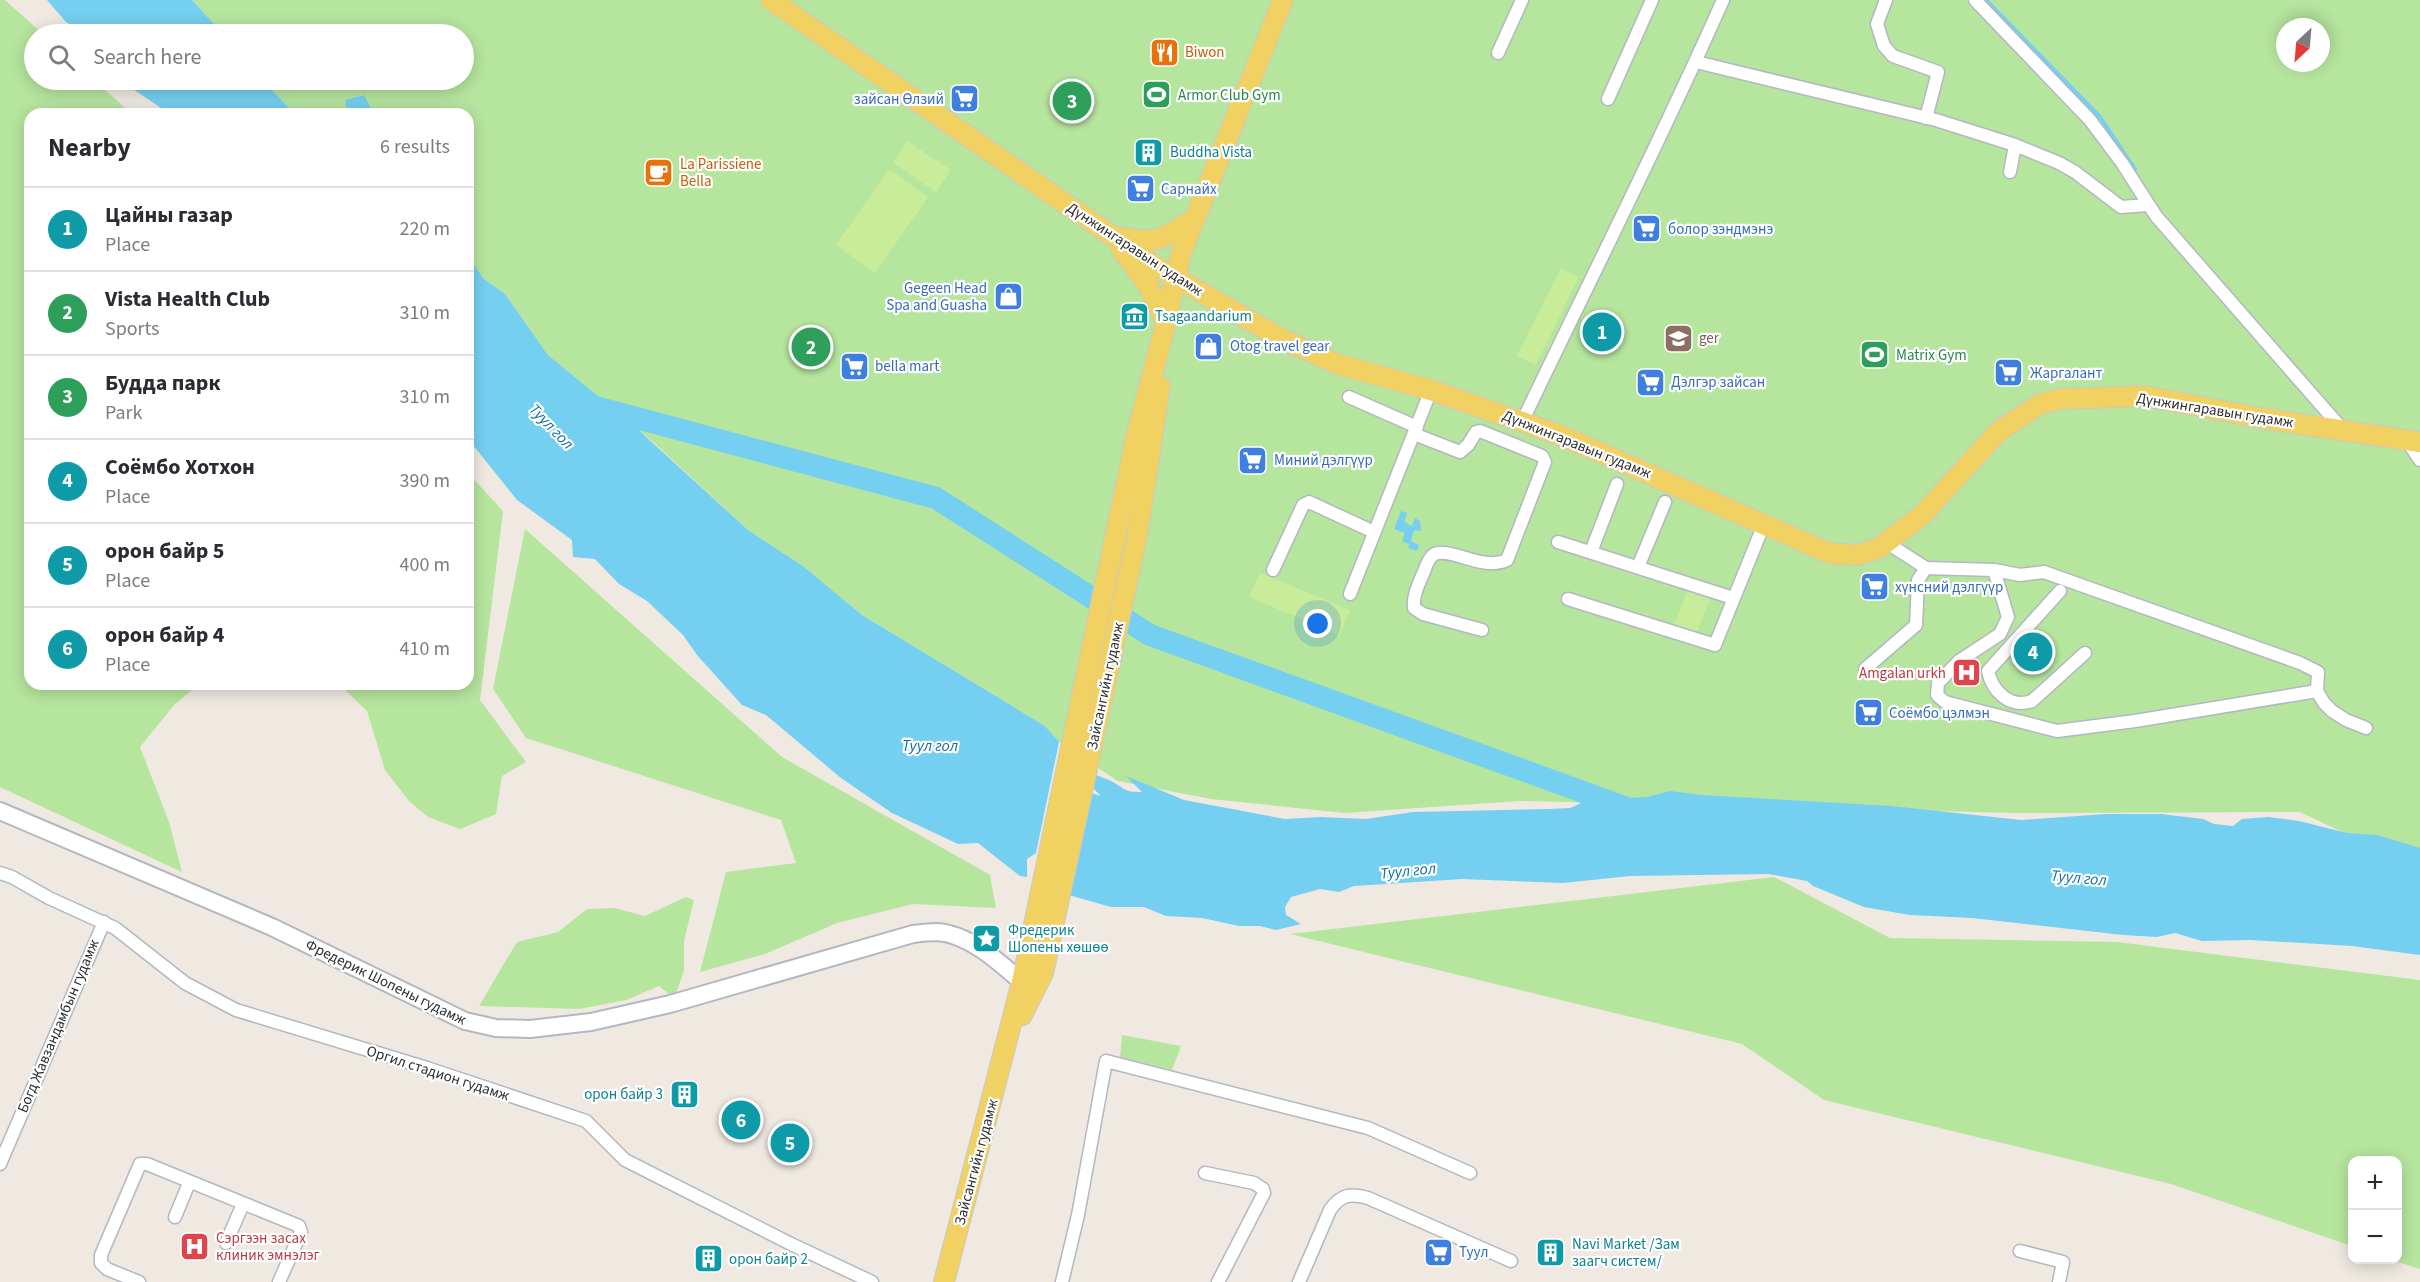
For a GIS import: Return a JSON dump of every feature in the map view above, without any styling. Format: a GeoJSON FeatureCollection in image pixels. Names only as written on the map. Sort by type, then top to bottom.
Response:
{"type":"FeatureCollection","features":[{"type":"Feature","properties":{"kind":"main road","name":"Дүнжингаравын гудамж"},"geometry":{"type":"LineString","coordinates":[[771,0],[1176,278],[1282,339],[1337,364],[1431,390],[1523,420],[1829,553],[1858,555],[1879,548],[1923,514],[1999,431],[2040,404],[2059,399],[2145,396],[2261,418],[2414,441]]}},
{"type":"Feature","properties":{"kind":"main road","name":"Зайсангийн гудамж"},"geometry":{"type":"LineString","coordinates":[[1008,1041],[1043,973],[1041,935],[1136,437],[1167,322],[1180,252],[1283,0]]}},
{"type":"Feature","properties":{"kind":"main road"},"geometry":{"type":"LineString","coordinates":[[1113,236],[1153,242],[1192,220]]}},
{"type":"Feature","properties":{"kind":"main road"},"geometry":{"type":"LineString","coordinates":[[1113,236],[1148,285],[1167,322]]}},
{"type":"Feature","properties":{"kind":"main road","name":"Зайсангийн гудамж"},"geometry":{"type":"LineString","coordinates":[[944,1282],[1022,982],[1041,935],[1137,536],[1154,432],[1167,322]]}},
{"type":"Feature","properties":{"kind":"street"},"geometry":{"type":"LineString","coordinates":[[1498,53],[1522,0]]}},
{"type":"Feature","properties":{"kind":"street"},"geometry":{"type":"LineString","coordinates":[[1608,99],[1652,0]]}},
{"type":"Feature","properties":{"kind":"street"},"geometry":{"type":"LineString","coordinates":[[1523,420],[1607,243],[1669,122],[1723,0]]}},
{"type":"Feature","properties":{"kind":"street"},"geometry":{"type":"LineString","coordinates":[[1886,0],[1877,24],[1884,45],[1893,56],[1938,72],[1926,118]]}},
{"type":"Feature","properties":{"kind":"street"},"geometry":{"type":"LineString","coordinates":[[1975,0],[2090,120],[2122,163],[2148,205],[2343,430]]}},
{"type":"Feature","properties":{"kind":"street"},"geometry":{"type":"LineString","coordinates":[[1696,62],[1926,118],[2015,145],[2075,172],[2117,205],[2126,207],[2148,205]]}},
{"type":"Feature","properties":{"kind":"street"},"geometry":{"type":"LineString","coordinates":[[2010,172],[2015,145]]}},
{"type":"Feature","properties":{"kind":"street"},"geometry":{"type":"LineString","coordinates":[[1350,594],[1431,390]]}},
{"type":"Feature","properties":{"kind":"street"},"geometry":{"type":"LineString","coordinates":[[1349,397],[1460,452],[1468,445],[1476,432],[1480,431],[1542,456],[1545,462],[1507,560],[1498,564],[1488,564],[1443,552],[1434,554],[1429,560],[1413,598],[1414,608],[1423,614],[1482,630]]}},
{"type":"Feature","properties":{"kind":"street"},"geometry":{"type":"LineString","coordinates":[[2414,441],[2420,460]]}},
{"type":"Feature","properties":{"kind":"street"},"geometry":{"type":"LineString","coordinates":[[1591,552],[1617,484]]}},
{"type":"Feature","properties":{"kind":"street"},"geometry":{"type":"LineString","coordinates":[[1273,570],[1303,505],[1309,502],[1374,532]]}},
{"type":"Feature","properties":{"kind":"street"},"geometry":{"type":"LineString","coordinates":[[1638,567],[1665,502]]}},
{"type":"Feature","properties":{"kind":"street"},"geometry":{"type":"LineString","coordinates":[[1568,599],[1715,645],[1764,524]]}},
{"type":"Feature","properties":{"kind":"street"},"geometry":{"type":"LineString","coordinates":[[1889,541],[1926,568],[1994,570],[2020,576],[2044,572],[2269,651],[2316,670],[2317,691],[2332,711],[2366,728]]}},
{"type":"Feature","properties":{"kind":"street"},"geometry":{"type":"LineString","coordinates":[[1558,542],[1733,598]]}},
{"type":"Feature","properties":{"kind":"street"},"geometry":{"type":"LineString","coordinates":[[1865,669],[1916,625],[1918,580],[1926,568]]}},
{"type":"Feature","properties":{"kind":"street"},"geometry":{"type":"LineString","coordinates":[[1994,570],[2008,617],[2000,634],[1959,661],[1938,683],[1937,694],[1945,702],[2057,731],[2135,721],[2317,691]]}},
{"type":"Feature","properties":{"kind":"street"},"geometry":{"type":"LineString","coordinates":[[2060,591],[1988,671],[1991,684],[2003,697],[2015,703],[2027,703],[2085,653]]}},
{"type":"Feature","properties":{"kind":"street","name":"Фредерик Шопены гудамж"},"geometry":{"type":"LineString","coordinates":[[0,812],[272,927],[465,1021],[496,1028],[530,1029],[591,1022],[670,1004],[913,934],[938,932],[962,938],[1022,982]]}},
{"type":"Feature","properties":{"kind":"street","name":"Оргил стадион гудамж"},"geometry":{"type":"LineString","coordinates":[[0,873],[115,928],[185,983],[236,1010],[427,1068],[586,1121],[625,1160],[791,1244],[872,1282]]}},
{"type":"Feature","properties":{"kind":"street","name":"Богд Жавзандамбын гудамж"},"geometry":{"type":"LineString","coordinates":[[0,1164],[104,922]]}},
{"type":"Feature","properties":{"kind":"street"},"geometry":{"type":"LineString","coordinates":[[1076,1282],[1063,1279],[1078,1215],[1106,1060],[1368,1128],[1470,1173]]}},
{"type":"Feature","properties":{"kind":"street"},"geometry":{"type":"LineString","coordinates":[[139,1282],[107,1269],[101,1263],[101,1255],[140,1164],[147,1164],[299,1226],[301,1232],[279,1282]]}},
{"type":"Feature","properties":{"kind":"street"},"geometry":{"type":"LineString","coordinates":[[1205,1173],[1254,1183],[1263,1189],[1264,1193],[1218,1282]]}},
{"type":"Feature","properties":{"kind":"street"},"geometry":{"type":"LineString","coordinates":[[175,1217],[189,1183]]}},
{"type":"Feature","properties":{"kind":"street"},"geometry":{"type":"LineString","coordinates":[[1299,1282],[1330,1210],[1344,1196],[1356,1195],[1368,1198],[1511,1261]]}},
{"type":"Feature","properties":{"kind":"street"},"geometry":{"type":"LineString","coordinates":[[226,1243],[243,1204]]}},
{"type":"Feature","properties":{"kind":"street"},"geometry":{"type":"LineString","coordinates":[[2020,1251],[2063,1262],[2059,1282]]}},
{"type":"Feature","properties":{"kind":"green space"},"geometry":{"type":"Polygon","coordinates":[[[0,0],[5,0],[32,24],[24,24],[24,90],[105,90],[125,108],[24,108],[24,690],[192,690],[174,705],[140,747],[169,822],[182,872],[0,787],[0,0]]]}},
{"type":"Feature","properties":{"kind":"green space"},"geometry":{"type":"Polygon","coordinates":[[[192,0],[2420,0],[2420,869],[2300,812],[2016,813],[1520,801],[1345,813],[1211,799],[1118,781],[1059,742],[1045,726],[862,615],[803,566],[748,530],[652,441],[548,355],[505,294],[483,278],[474,267],[474,108],[371,108],[363,95],[345,100],[346,108],[289,108],[272,90],[474,90],[474,24],[214,24],[192,0]]]}},
{"type":"Feature","properties":{"kind":"green space"},"geometry":{"type":"Polygon","coordinates":[[[907,141],[951,170],[936,192],[893,163],[907,141]]]}},
{"type":"Feature","properties":{"kind":"green space"},"geometry":{"type":"Polygon","coordinates":[[[889,169],[928,197],[875,273],[836,245],[889,169]]]}},
{"type":"Feature","properties":{"kind":"green space"},"geometry":{"type":"Polygon","coordinates":[[[1561,268],[1579,277],[1536,365],[1517,356],[1561,268]]]}},
{"type":"Feature","properties":{"kind":"green space"},"geometry":{"type":"Polygon","coordinates":[[[474,480],[503,511],[480,700],[526,762],[502,776],[496,814],[460,829],[428,817],[409,801],[385,770],[367,711],[345,690],[474,690],[474,480]]]}},
{"type":"Feature","properties":{"kind":"green space"},"geometry":{"type":"Polygon","coordinates":[[[525,529],[782,757],[990,875],[996,908],[913,904],[837,923],[765,954],[700,972],[726,872],[796,863],[781,820],[526,738],[493,689],[525,529]]]}},
{"type":"Feature","properties":{"kind":"green space"},"geometry":{"type":"Polygon","coordinates":[[[1260,573],[1350,610],[1340,635],[1249,597],[1260,573]]]}},
{"type":"Feature","properties":{"kind":"green space"},"geometry":{"type":"Polygon","coordinates":[[[1688,589],[1710,598],[1696,634],[1674,625],[1688,589]]]}},
{"type":"Feature","properties":{"kind":"green space"},"geometry":{"type":"Polygon","coordinates":[[[1774,877],[1890,938],[2117,942],[2420,980],[2420,1269],[2402,1263],[2402,1156],[2348,1156],[2348,1245],[2171,1184],[1824,1100],[1742,1044],[1290,934],[1774,877]]]}},
{"type":"Feature","properties":{"kind":"green space"},"geometry":{"type":"Polygon","coordinates":[[[686,897],[694,900],[684,941],[684,971],[676,993],[670,995],[659,986],[626,1000],[579,1009],[479,1006],[517,942],[558,932],[587,909],[614,908],[645,916],[686,897]]]}},
{"type":"Feature","properties":{"kind":"green space"},"geometry":{"type":"Polygon","coordinates":[[[1122,1035],[1181,1046],[1172,1070],[1120,1057],[1122,1035]]]}},
{"type":"Feature","properties":{"kind":"water"},"geometry":{"type":"Polygon","coordinates":[[[47,0],[192,0],[214,24],[69,24],[47,0]]]}},
{"type":"Feature","properties":{"kind":"water"},"geometry":{"type":"Polygon","coordinates":[[[134,90],[272,90],[289,108],[161,108],[134,90]]]}},
{"type":"Feature","properties":{"kind":"water"},"geometry":{"type":"Polygon","coordinates":[[[364,95],[371,108],[346,108],[345,100],[364,95]]]}},
{"type":"Feature","properties":{"kind":"water","name":"Туул гол"},"geometry":{"type":"Polygon","coordinates":[[[474,265],[483,278],[505,294],[548,355],[632,424],[748,530],[803,566],[862,615],[1045,726],[1059,742],[1036,853],[1027,859],[1027,877],[1020,876],[978,843],[958,844],[892,813],[841,778],[766,715],[742,705],[697,655],[683,635],[647,601],[619,584],[595,559],[573,557],[572,540],[517,500],[474,446],[474,265]]]}},
{"type":"Feature","properties":{"kind":"water"},"geometry":{"type":"Polygon","coordinates":[[[1401,511],[1407,513],[1404,522],[1412,526],[1415,518],[1420,521],[1421,531],[1414,530],[1411,541],[1419,545],[1417,551],[1408,548],[1409,544],[1402,541],[1405,533],[1394,529],[1401,511]]]}},
{"type":"Feature","properties":{"kind":"water"},"geometry":{"type":"Polygon","coordinates":[[[1084,769],[1128,791],[1142,792],[1126,776],[1184,800],[1285,819],[1321,817],[1366,819],[1413,812],[1570,808],[1588,800],[1647,797],[1670,791],[1701,795],[1891,806],[2021,820],[2106,814],[2161,814],[2203,819],[2214,824],[2233,826],[2242,819],[2268,817],[2299,821],[2347,833],[2377,835],[2420,848],[2420,955],[2352,946],[2250,940],[2202,941],[2175,933],[2157,937],[2123,935],[1972,918],[1910,915],[1864,907],[1813,886],[1807,881],[1769,874],[1630,876],[1563,883],[1462,879],[1354,886],[1339,892],[1320,889],[1291,897],[1285,907],[1286,915],[1301,924],[1276,930],[1260,926],[1239,926],[1202,918],[1166,916],[1144,907],[1111,907],[1058,892],[1080,790],[1101,796],[1081,781],[1084,769]]]}},
{"type":"Feature","properties":{"kind":"waterway"},"geometry":{"type":"LineString","coordinates":[[1986,0],[2100,117],[2135,169]]}},
{"type":"Feature","properties":{"kind":"waterway","name":"Туул гол"},"geometry":{"type":"LineString","coordinates":[[588,405],[936,498],[1150,635],[1630,809]]}},
{"type":"Feature","properties":{"kind":"place","name":"Biwon"},"geometry":{"type":"Point","coordinates":[1164,52]}},
{"type":"Feature","properties":{"kind":"place","name":"Armor Club Gym"},"geometry":{"type":"Point","coordinates":[1157,95]}},
{"type":"Feature","properties":{"kind":"place","name":"зайсан Өлзий"},"geometry":{"type":"Point","coordinates":[965,99]}},
{"type":"Feature","properties":{"kind":"place","name":"Будда парк"},"geometry":{"type":"Point","coordinates":[1072,101]}},
{"type":"Feature","properties":{"kind":"place","name":"Buddha Vista"},"geometry":{"type":"Point","coordinates":[1149,152]}},
{"type":"Feature","properties":{"kind":"place","name":"La Parissiene Bella"},"geometry":{"type":"Point","coordinates":[659,173]}},
{"type":"Feature","properties":{"kind":"place","name":"Сарнайх"},"geometry":{"type":"Point","coordinates":[1140,189]}},
{"type":"Feature","properties":{"kind":"place","name":"болор зэндмэнэ"},"geometry":{"type":"Point","coordinates":[1647,229]}},
{"type":"Feature","properties":{"kind":"place","name":"Gegeen Head Spa and Guasha"},"geometry":{"type":"Point","coordinates":[1008,297]}},
{"type":"Feature","properties":{"kind":"place","name":"Tsagaandarium"},"geometry":{"type":"Point","coordinates":[1134,316]}},
{"type":"Feature","properties":{"kind":"place","name":"Цайны газар"},"geometry":{"type":"Point","coordinates":[1602,332]}},
{"type":"Feature","properties":{"kind":"place","name":"ger"},"geometry":{"type":"Point","coordinates":[1678,338]}},
{"type":"Feature","properties":{"kind":"place","name":"Otog travel gear"},"geometry":{"type":"Point","coordinates":[1209,346]}},
{"type":"Feature","properties":{"kind":"place","name":"Vista Health Club"},"geometry":{"type":"Point","coordinates":[811,347]}},
{"type":"Feature","properties":{"kind":"place","name":"Matrix Gym"},"geometry":{"type":"Point","coordinates":[1875,355]}},
{"type":"Feature","properties":{"kind":"place","name":"bella mart"},"geometry":{"type":"Point","coordinates":[854,366]}},
{"type":"Feature","properties":{"kind":"place","name":"Жаргалант"},"geometry":{"type":"Point","coordinates":[2009,373]}},
{"type":"Feature","properties":{"kind":"place","name":"Дэлгэр зайсан"},"geometry":{"type":"Point","coordinates":[1650,382]}},
{"type":"Feature","properties":{"kind":"place","name":"Миний дэлгүүр"},"geometry":{"type":"Point","coordinates":[1253,460]}},
{"type":"Feature","properties":{"kind":"place","name":"хүнсний дэлгүүр"},"geometry":{"type":"Point","coordinates":[1874,587]}},
{"type":"Feature","properties":{"kind":"place","name":"Соёмбо Хотхон"},"geometry":{"type":"Point","coordinates":[2033,652]}},
{"type":"Feature","properties":{"kind":"place","name":"Amgalan urkh"},"geometry":{"type":"Point","coordinates":[1967,673]}},
{"type":"Feature","properties":{"kind":"place","name":"Соёмбо цэлмэн"},"geometry":{"type":"Point","coordinates":[1868,713]}},
{"type":"Feature","properties":{"kind":"place","name":"Фредерик Шопены хөшөө"},"geometry":{"type":"Point","coordinates":[987,939]}},
{"type":"Feature","properties":{"kind":"place","name":"орон байр 3"},"geometry":{"type":"Point","coordinates":[684,1094]}},
{"type":"Feature","properties":{"kind":"place","name":"орон байр 4"},"geometry":{"type":"Point","coordinates":[741,1120]}},
{"type":"Feature","properties":{"kind":"place","name":"орон байр 5"},"geometry":{"type":"Point","coordinates":[790,1143]}},
{"type":"Feature","properties":{"kind":"place","name":"Сэргээн засах клиник эмнэлэг"},"geometry":{"type":"Point","coordinates":[195,1247]}},
{"type":"Feature","properties":{"kind":"place","name":"Туул"},"geometry":{"type":"Point","coordinates":[1438,1252]}},
{"type":"Feature","properties":{"kind":"place","name":"Navi Market /Зам заагч систем/"},"geometry":{"type":"Point","coordinates":[1551,1253]}},
{"type":"Feature","properties":{"kind":"place","name":"орон байр 2"},"geometry":{"type":"Point","coordinates":[708,1259]}}]}
